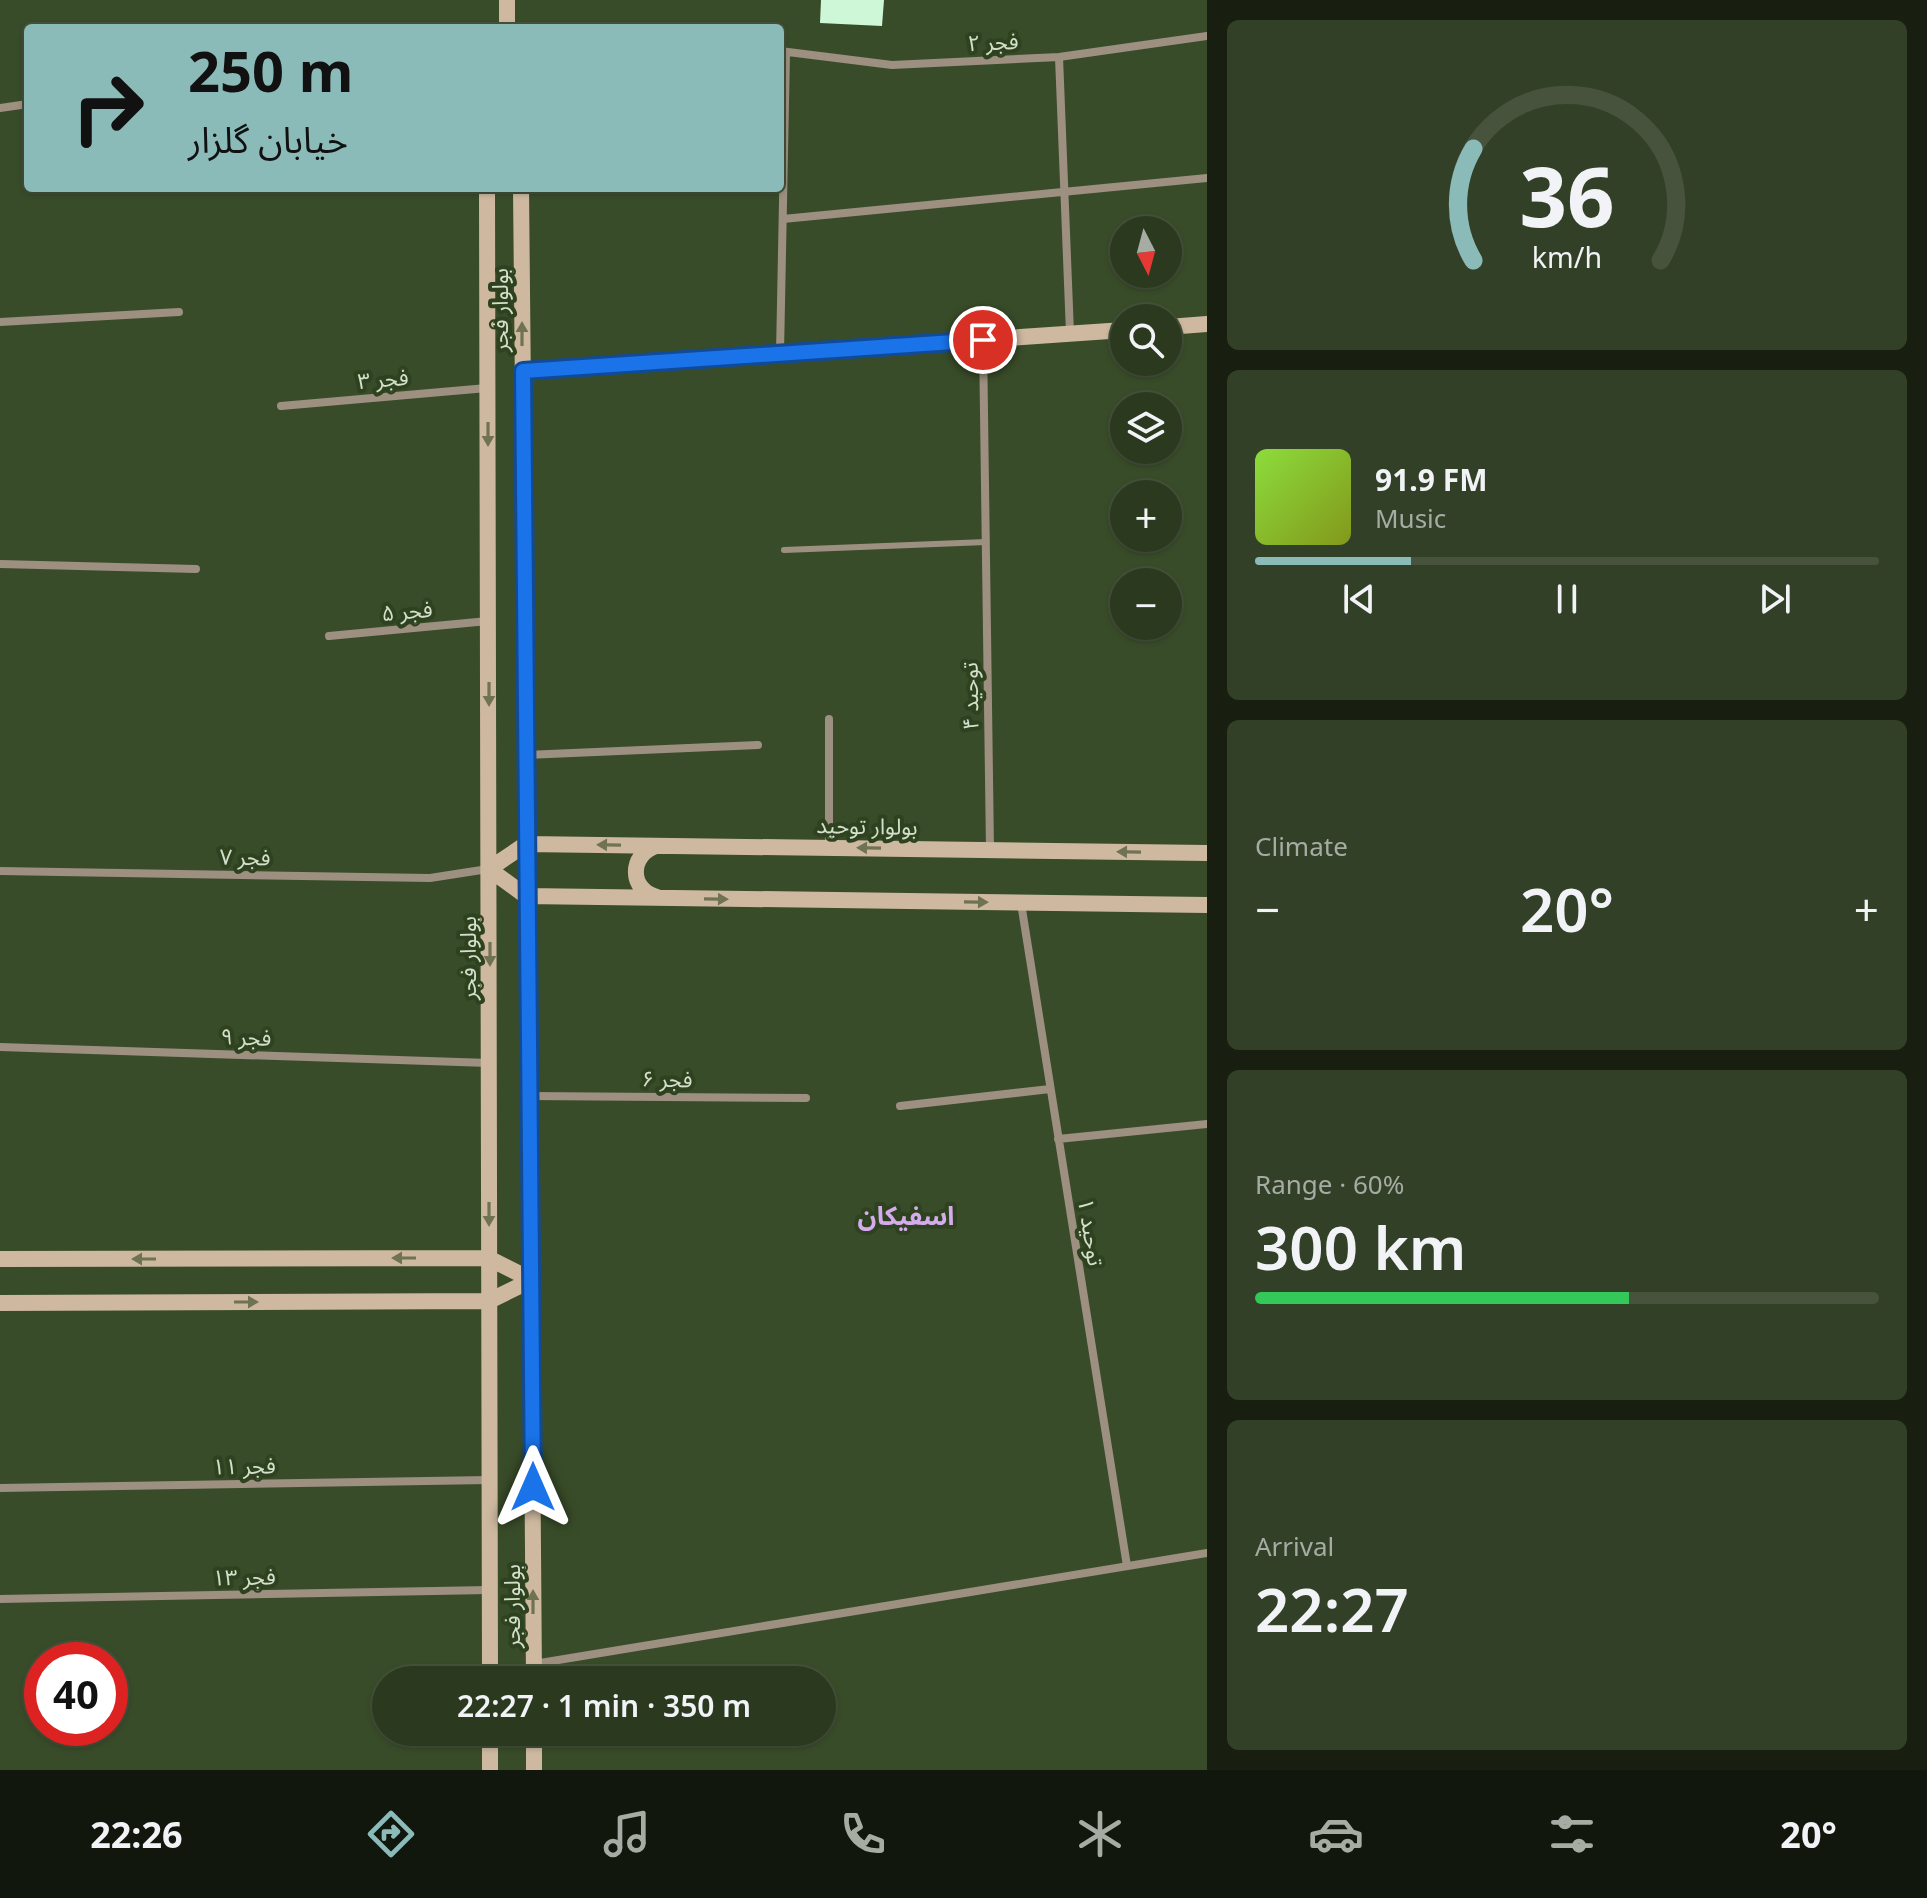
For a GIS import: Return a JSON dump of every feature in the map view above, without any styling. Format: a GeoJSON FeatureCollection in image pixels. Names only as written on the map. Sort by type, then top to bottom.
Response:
{"type":"FeatureCollection","features":[{"type":"Feature","properties":{"kind":"street"},"geometry":{"type":"LineString","coordinates":[[507,0],[507,24]]}},
{"type":"Feature","properties":{"kind":"street","name":"فجر ۲"},"geometry":{"type":"LineString","coordinates":[[784,51],[892,65],[1059,57],[1207,36]]}},
{"type":"Feature","properties":{"kind":"street"},"geometry":{"type":"LineString","coordinates":[[1059,57],[1070,333]]}},
{"type":"Feature","properties":{"kind":"street"},"geometry":{"type":"LineString","coordinates":[[0,108],[24,105]]}},
{"type":"Feature","properties":{"kind":"street"},"geometry":{"type":"LineString","coordinates":[[783,219],[1207,178]]}},
{"type":"Feature","properties":{"kind":"street","name":"بولوار فجر"},"geometry":{"type":"LineString","coordinates":[[487,192],[490,1666]]}},
{"type":"Feature","properties":{"kind":"street","name":"بولوار فجر"},"geometry":{"type":"LineString","coordinates":[[521,192],[534,1666]]}},
{"type":"Feature","properties":{"kind":"street"},"geometry":{"type":"LineString","coordinates":[[780,354],[783,192]]}},
{"type":"Feature","properties":{"kind":"street"},"geometry":{"type":"LineString","coordinates":[[0,322],[179,312]]}},
{"type":"Feature","properties":{"kind":"street"},"geometry":{"type":"LineString","coordinates":[[1182,326],[1207,324]]}},
{"type":"Feature","properties":{"kind":"street"},"geometry":{"type":"LineString","coordinates":[[523,371],[1110,331]]}},
{"type":"Feature","properties":{"kind":"street","name":"توحید ۴"},"geometry":{"type":"LineString","coordinates":[[983,340],[990,850]]}},
{"type":"Feature","properties":{"kind":"street","name":"فجر ۳"},"geometry":{"type":"LineString","coordinates":[[281,406],[488,388]]}},
{"type":"Feature","properties":{"kind":"street"},"geometry":{"type":"LineString","coordinates":[[0,564],[196,569]]}},
{"type":"Feature","properties":{"kind":"street","name":"فجر ۵"},"geometry":{"type":"LineString","coordinates":[[329,636],[489,621]]}},
{"type":"Feature","properties":{"kind":"street"},"geometry":{"type":"LineString","coordinates":[[829,719],[829,848]]}},
{"type":"Feature","properties":{"kind":"street"},"geometry":{"type":"LineString","coordinates":[[525,755],[758,745]]}},
{"type":"Feature","properties":{"kind":"street"},"geometry":{"type":"LineString","coordinates":[[526,844],[489,869],[526,896],[1207,905]]}},
{"type":"Feature","properties":{"kind":"street","name":"بولوار توحید"},"geometry":{"type":"LineString","coordinates":[[526,844],[1207,853]]}},
{"type":"Feature","properties":{"kind":"street"},"geometry":{"type":"LineString","coordinates":[[661,845],[643,853],[635,872],[636,882],[642,890],[661,898]]}},
{"type":"Feature","properties":{"kind":"street","name":"فجر ۷"},"geometry":{"type":"LineString","coordinates":[[0,871],[430,878],[489,869]]}},
{"type":"Feature","properties":{"kind":"street","name":"توحید ۱"},"geometry":{"type":"LineString","coordinates":[[1021,903],[1127,1566]]}},
{"type":"Feature","properties":{"kind":"street","name":"فجر ۹"},"geometry":{"type":"LineString","coordinates":[[0,1047],[490,1063]]}},
{"type":"Feature","properties":{"kind":"street"},"geometry":{"type":"LineString","coordinates":[[900,1106],[1050,1089]]}},
{"type":"Feature","properties":{"kind":"street","name":"فجر ۶"},"geometry":{"type":"LineString","coordinates":[[528,1096],[806,1098]]}},
{"type":"Feature","properties":{"kind":"street"},"geometry":{"type":"LineString","coordinates":[[1058,1139],[1207,1124]]}},
{"type":"Feature","properties":{"kind":"street"},"geometry":{"type":"LineString","coordinates":[[0,1259],[488,1258],[532,1280]]}},
{"type":"Feature","properties":{"kind":"street"},"geometry":{"type":"LineString","coordinates":[[0,1303],[489,1301],[532,1280]]}},
{"type":"Feature","properties":{"kind":"street","name":"فجر ۱۱"},"geometry":{"type":"LineString","coordinates":[[0,1488],[489,1480]]}},
{"type":"Feature","properties":{"kind":"street"},"geometry":{"type":"LineString","coordinates":[[568,1666],[1207,1553]]}},
{"type":"Feature","properties":{"kind":"street","name":"فجر ۱۳"},"geometry":{"type":"LineString","coordinates":[[0,1599],[489,1590]]}},
{"type":"Feature","properties":{"kind":"street"},"geometry":{"type":"LineString","coordinates":[[490,1746],[490,1770]]}},
{"type":"Feature","properties":{"kind":"street"},"geometry":{"type":"LineString","coordinates":[[534,1746],[534,1770]]}},
{"type":"Feature","properties":{"kind":"lane"},"geometry":{"type":"LineString","coordinates":[[784,550],[986,542]]}},
{"type":"Feature","properties":{"kind":"building"},"geometry":{"type":"Polygon","coordinates":[[[821,0],[884,0],[882,26],[820,23],[821,0]]]}},
{"type":"Feature","properties":{"kind":"district","name":"اسفیکان"},"geometry":{"type":"Point","coordinates":[906,1216]}},
{"type":"Feature","properties":{"kind":"route"},"geometry":{"type":"LineString","coordinates":[[533,1487],[523,371],[983,340]]}}]}
